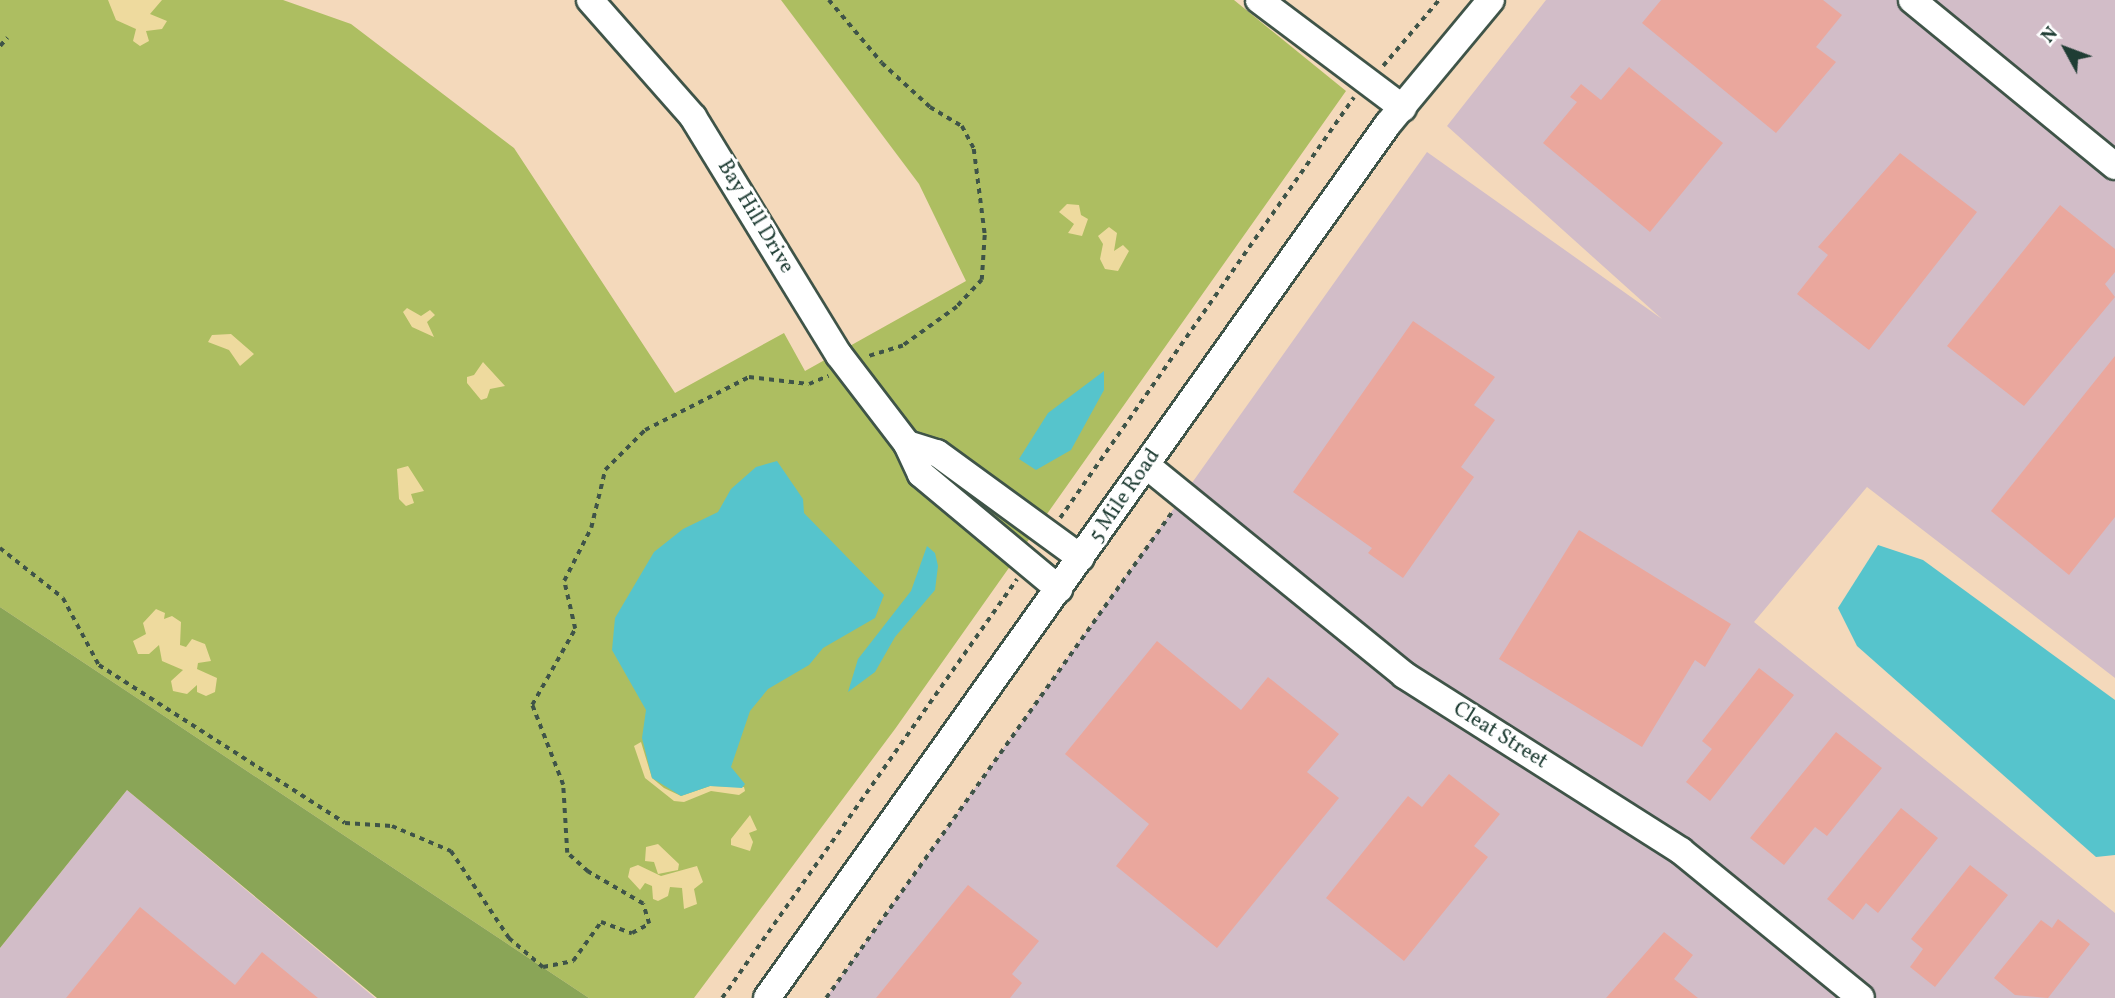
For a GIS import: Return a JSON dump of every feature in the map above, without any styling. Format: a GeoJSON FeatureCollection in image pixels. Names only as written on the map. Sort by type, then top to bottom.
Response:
{"type":"FeatureCollection","features":[{"type":"Feature","properties":{"kind":"street","name":"Bay Hill Drive"},"geometry":{"type":"LineString","coordinates":[[590,0],[693,117],[847,367],[907,444],[921,474],[1059,589]]}},
{"type":"Feature","properties":{"kind":"street"},"geometry":{"type":"LineString","coordinates":[[1259,0],[1403,108]]}},
{"type":"Feature","properties":{"kind":"street","name":"5 Mile Road"},"geometry":{"type":"LineString","coordinates":[[767,998],[1403,108],[1491,0]]}},
{"type":"Feature","properties":{"kind":"street"},"geometry":{"type":"LineString","coordinates":[[1912,0],[2115,166]]}},
{"type":"Feature","properties":{"kind":"street"},"geometry":{"type":"LineString","coordinates":[[907,444],[937,453],[1080,558]]}},
{"type":"Feature","properties":{"kind":"street","name":"Cleat Street"},"geometry":{"type":"LineString","coordinates":[[1146,465],[1404,675],[1681,850],[1861,998]]}},
{"type":"Feature","properties":{"kind":"path"},"geometry":{"type":"LineString","coordinates":[[0,548],[63,598],[99,665],[345,823],[392,826],[451,851],[509,938],[543,968],[573,961],[601,922],[632,933],[649,924],[643,904],[588,872],[568,853],[563,785],[532,705],[575,629],[564,581],[591,528],[605,471],[645,429],[749,377],[809,384],[903,346],[957,307],[982,280],[985,234],[974,149],[962,127],[930,107],[881,63],[828,0]]}},
{"type":"Feature","properties":{"kind":"path"},"geometry":{"type":"LineString","coordinates":[[1048,535],[1368,81],[1440,0]]}},
{"type":"Feature","properties":{"kind":"path"},"geometry":{"type":"LineString","coordinates":[[0,46],[7,38]]}},
{"type":"Feature","properties":{"kind":"path"},"geometry":{"type":"LineString","coordinates":[[826,998],[1183,496]]}},
{"type":"Feature","properties":{"kind":"path"},"geometry":{"type":"LineString","coordinates":[[722,998],[1027,564]]}},
{"type":"Feature","properties":{"kind":"shaded area"},"geometry":{"type":"Polygon","coordinates":[[[1546,0],[2115,0],[2115,678],[1867,487],[1754,622],[2115,913],[2115,998],[826,998],[1427,152],[1662,319],[1447,126],[1546,0]]]}},
{"type":"Feature","properties":{"kind":"shaded area"},"geometry":{"type":"Polygon","coordinates":[[[127,790],[375,998],[0,998],[0,948],[127,790]]]}},
{"type":"Feature","properties":{"kind":"green space"},"geometry":{"type":"Polygon","coordinates":[[[0,0],[283,0],[351,24],[514,148],[675,393],[784,333],[805,371],[966,281],[919,184],[781,0],[1234,0],[1346,91],[895,729],[694,998],[589,998],[0,607],[0,0]]]}},
{"type":"Feature","properties":{"kind":"green space"},"geometry":{"type":"Polygon","coordinates":[[[0,607],[589,998],[377,998],[127,790],[0,948],[0,607]]]}},
{"type":"Feature","properties":{"kind":"sand"},"geometry":{"type":"Polygon","coordinates":[[[108,0],[162,0],[150,14],[167,21],[162,29],[146,31],[149,41],[140,46],[133,41],[136,29],[116,20],[108,0]]]}},
{"type":"Feature","properties":{"kind":"sand"},"geometry":{"type":"Polygon","coordinates":[[[1067,204],[1079,205],[1081,215],[1088,219],[1082,236],[1068,233],[1074,224],[1059,212],[1067,204]]]}},
{"type":"Feature","properties":{"kind":"sand"},"geometry":{"type":"Polygon","coordinates":[[[1109,227],[1117,233],[1114,251],[1123,245],[1129,251],[1118,271],[1105,269],[1100,259],[1103,244],[1098,236],[1109,227]]]}},
{"type":"Feature","properties":{"kind":"sand"},"geometry":{"type":"Polygon","coordinates":[[[407,308],[421,316],[430,310],[435,315],[427,322],[434,337],[412,327],[403,312],[407,308]]]}},
{"type":"Feature","properties":{"kind":"sand"},"geometry":{"type":"Polygon","coordinates":[[[231,334],[254,354],[240,366],[229,350],[208,342],[212,335],[231,334]]]}},
{"type":"Feature","properties":{"kind":"sand"},"geometry":{"type":"Polygon","coordinates":[[[483,362],[505,386],[490,389],[487,398],[481,400],[467,383],[467,377],[474,375],[483,362]]]}},
{"type":"Feature","properties":{"kind":"sand"},"geometry":{"type":"Polygon","coordinates":[[[408,466],[424,491],[411,494],[414,503],[406,506],[399,499],[397,469],[408,466]]]}},
{"type":"Feature","properties":{"kind":"sand"},"geometry":{"type":"Polygon","coordinates":[[[156,609],[165,613],[164,619],[172,616],[181,622],[180,645],[186,647],[192,639],[205,644],[211,661],[198,663],[197,669],[217,678],[215,692],[206,696],[197,692],[197,685],[187,694],[173,691],[171,681],[183,670],[162,661],[159,645],[149,654],[138,654],[133,641],[146,634],[143,623],[156,609]]]}},
{"type":"Feature","properties":{"kind":"sand"},"geometry":{"type":"Polygon","coordinates":[[[641,742],[652,778],[664,788],[681,796],[710,786],[744,787],[745,791],[739,795],[711,791],[684,802],[674,801],[645,778],[634,746],[641,742]]]}},
{"type":"Feature","properties":{"kind":"sand"},"geometry":{"type":"Polygon","coordinates":[[[750,815],[757,830],[749,833],[753,842],[750,851],[731,845],[731,839],[750,815]]]}},
{"type":"Feature","properties":{"kind":"sand"},"geometry":{"type":"Polygon","coordinates":[[[658,844],[679,864],[678,870],[658,874],[654,862],[645,861],[646,847],[658,844]]]}},
{"type":"Feature","properties":{"kind":"sand"},"geometry":{"type":"Polygon","coordinates":[[[638,865],[661,876],[697,866],[703,882],[694,889],[697,904],[684,909],[682,888],[670,887],[668,896],[658,901],[653,899],[652,886],[645,883],[640,890],[628,877],[630,868],[638,865]]]}},
{"type":"Feature","properties":{"kind":"water"},"geometry":{"type":"Polygon","coordinates":[[[1104,371],[1104,390],[1071,450],[1036,470],[1019,459],[1048,413],[1104,371]]]}},
{"type":"Feature","properties":{"kind":"water"},"geometry":{"type":"Polygon","coordinates":[[[777,461],[803,499],[804,513],[884,595],[875,618],[823,648],[809,665],[768,689],[750,711],[731,767],[745,784],[742,788],[710,786],[681,796],[652,778],[642,738],[646,710],[612,650],[615,618],[654,552],[683,529],[718,512],[731,489],[756,467],[777,461]]]}},
{"type":"Feature","properties":{"kind":"water"},"geometry":{"type":"Polygon","coordinates":[[[1878,545],[1923,560],[2115,700],[2115,855],[2096,857],[1857,646],[1838,608],[1878,545]]]}},
{"type":"Feature","properties":{"kind":"water"},"geometry":{"type":"Polygon","coordinates":[[[927,546],[935,553],[938,566],[935,590],[895,637],[875,672],[848,692],[858,659],[911,591],[927,546]]]}},
{"type":"Feature","properties":{"kind":"building"},"geometry":{"type":"Polygon","coordinates":[[[1661,0],[1823,0],[1842,15],[1816,47],[1836,62],[1776,133],[1642,23],[1661,0]]]}},
{"type":"Feature","properties":{"kind":"building"},"geometry":{"type":"Polygon","coordinates":[[[1629,67],[1723,143],[1650,232],[1543,143],[1577,102],[1570,97],[1581,84],[1601,100],[1629,67]]]}},
{"type":"Feature","properties":{"kind":"building"},"geometry":{"type":"Polygon","coordinates":[[[1900,153],[1977,212],[1869,350],[1797,294],[1828,255],[1818,247],[1900,153]]]}},
{"type":"Feature","properties":{"kind":"building"},"geometry":{"type":"Polygon","coordinates":[[[2060,205],[2115,249],[2115,272],[2105,284],[2115,297],[2024,406],[1947,346],[2060,205]]]}},
{"type":"Feature","properties":{"kind":"building"},"geometry":{"type":"Polygon","coordinates":[[[1413,321],[1495,377],[1474,405],[1495,420],[1461,467],[1474,477],[1403,578],[1368,553],[1372,548],[1293,492],[1413,321]]]}},
{"type":"Feature","properties":{"kind":"building"},"geometry":{"type":"Polygon","coordinates":[[[2115,356],[2115,517],[2069,575],[1991,511],[2115,356]]]}},
{"type":"Feature","properties":{"kind":"building"},"geometry":{"type":"Polygon","coordinates":[[[1579,530],[1731,624],[1705,667],[1695,660],[1642,747],[1499,659],[1579,530]]]}},
{"type":"Feature","properties":{"kind":"building"},"geometry":{"type":"Polygon","coordinates":[[[1157,641],[1241,710],[1268,677],[1339,734],[1307,772],[1339,798],[1217,948],[1116,866],[1149,824],[1065,754],[1157,641]]]}},
{"type":"Feature","properties":{"kind":"building"},"geometry":{"type":"Polygon","coordinates":[[[1759,668],[1794,695],[1710,801],[1686,782],[1712,749],[1702,741],[1759,668]]]}},
{"type":"Feature","properties":{"kind":"building"},"geometry":{"type":"Polygon","coordinates":[[[1836,732],[1882,768],[1827,836],[1815,827],[1784,865],[1750,838],[1836,732]]]}},
{"type":"Feature","properties":{"kind":"building"},"geometry":{"type":"Polygon","coordinates":[[[1449,774],[1500,814],[1474,846],[1488,857],[1404,961],[1326,898],[1408,796],[1422,807],[1449,774]]]}},
{"type":"Feature","properties":{"kind":"building"},"geometry":{"type":"Polygon","coordinates":[[[1901,808],[1938,838],[1878,913],[1866,903],[1853,920],[1827,899],[1901,808]]]}},
{"type":"Feature","properties":{"kind":"building"},"geometry":{"type":"Polygon","coordinates":[[[1970,865],[2008,895],[1935,987],[1910,967],[1923,949],[1911,939],[1970,865]]]}},
{"type":"Feature","properties":{"kind":"building"},"geometry":{"type":"Polygon","coordinates":[[[968,885],[1039,941],[1012,974],[1022,983],[1010,998],[876,998],[968,885]]]}},
{"type":"Feature","properties":{"kind":"building"},"geometry":{"type":"Polygon","coordinates":[[[140,907],[235,985],[262,952],[318,998],[66,998],[140,907]]]}},
{"type":"Feature","properties":{"kind":"building"},"geometry":{"type":"Polygon","coordinates":[[[2058,919],[2090,944],[2048,998],[2015,995],[1994,978],[2041,920],[2052,928],[2058,919]]]}},
{"type":"Feature","properties":{"kind":"building"},"geometry":{"type":"Polygon","coordinates":[[[1664,932],[1693,955],[1674,979],[1698,998],[1606,998],[1664,932]]]}}]}
